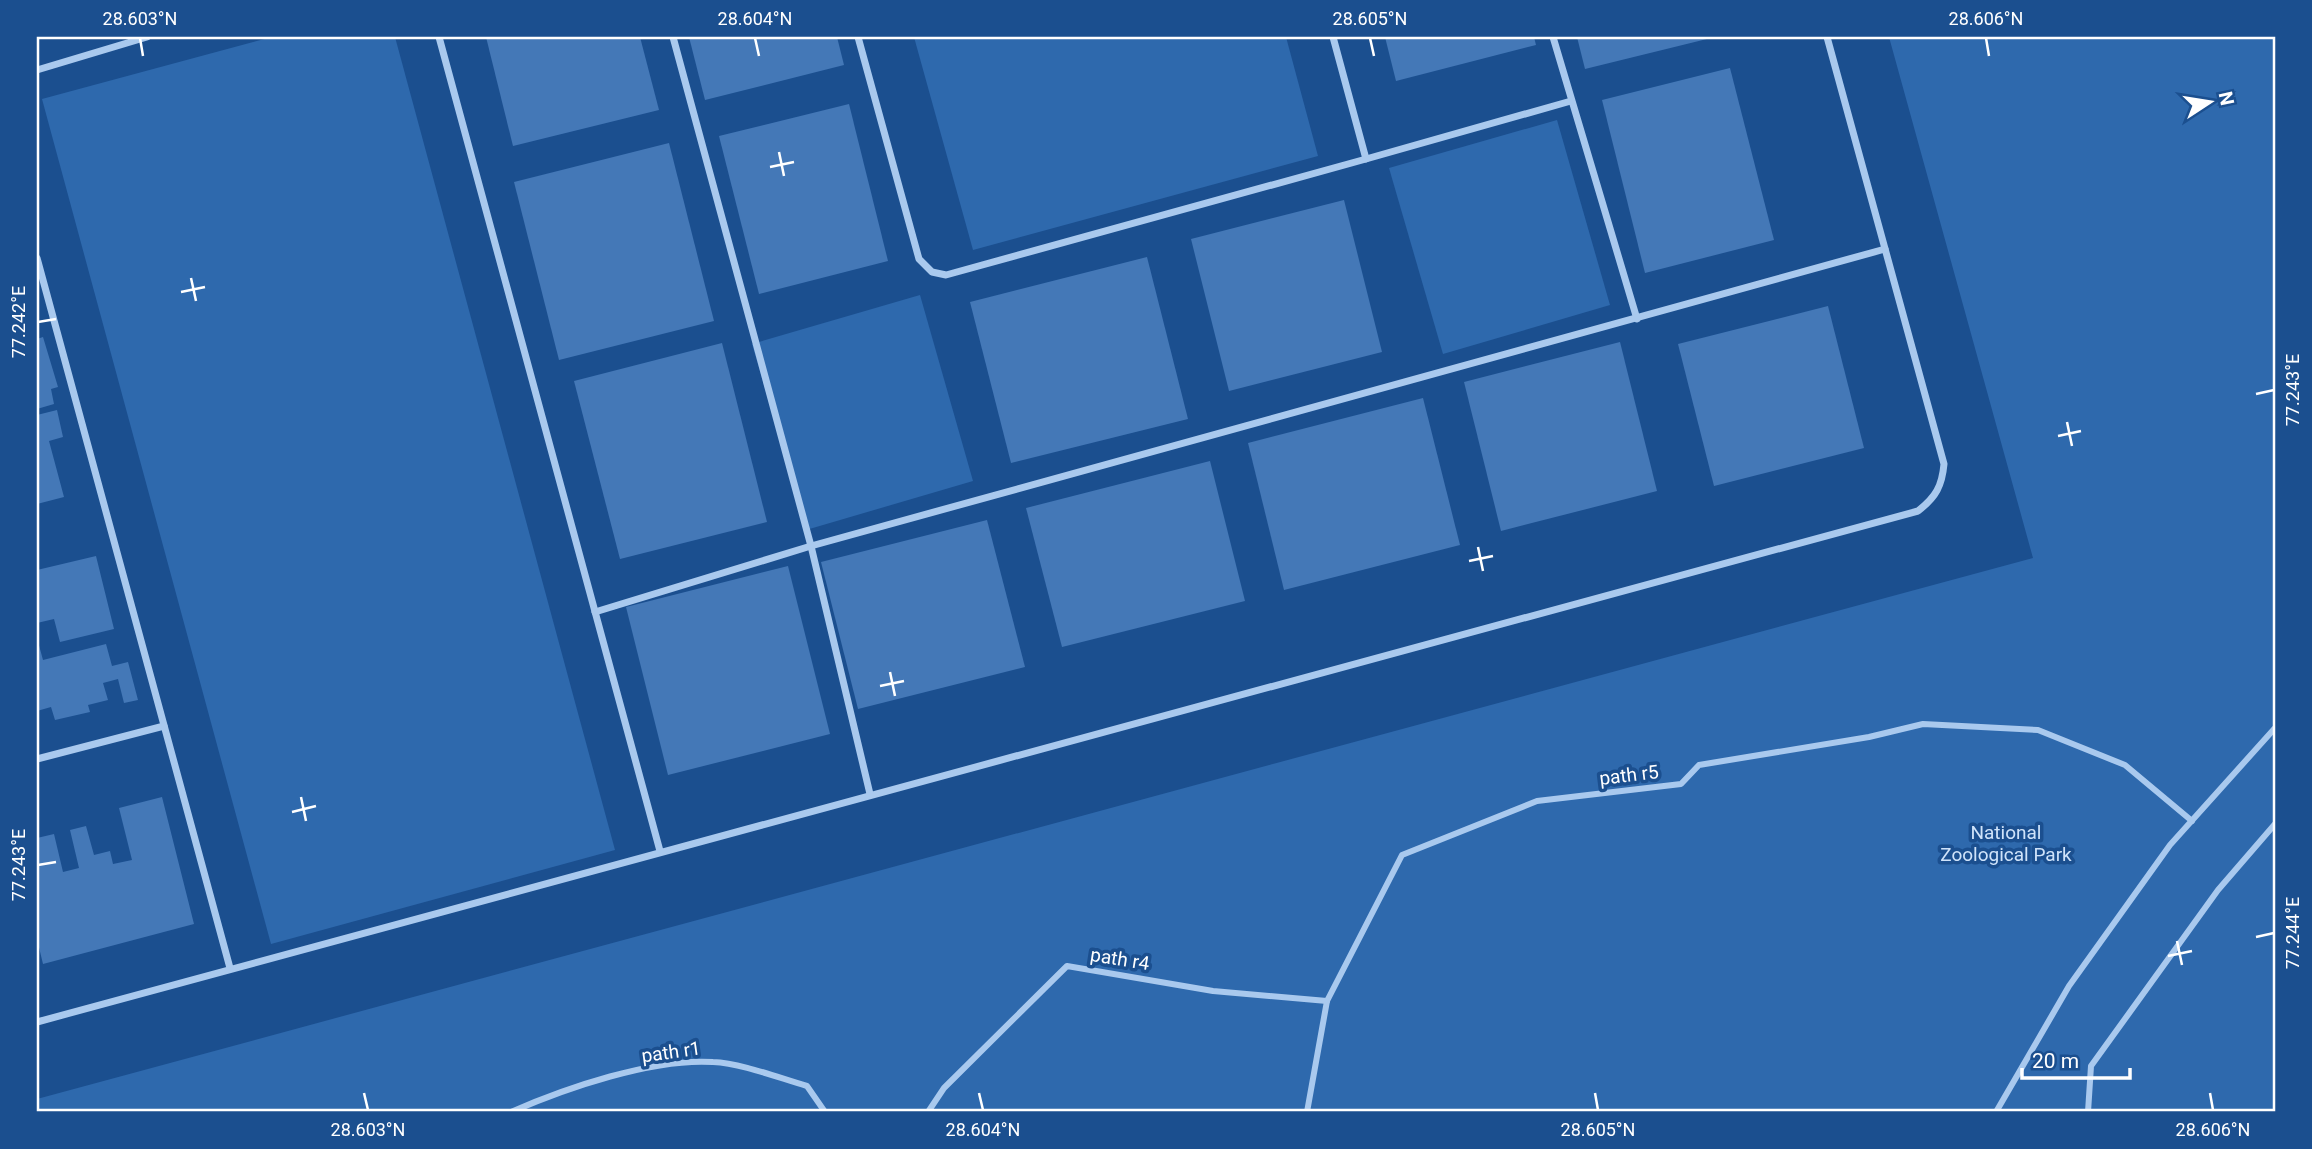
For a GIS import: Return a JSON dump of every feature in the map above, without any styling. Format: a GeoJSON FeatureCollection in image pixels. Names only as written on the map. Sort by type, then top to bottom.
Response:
{"type":"FeatureCollection","features":[{"type":"Feature","properties":{"kind":"street"},"geometry":{"type":"LineString","coordinates":[[37,70],[147,37]]}},
{"type":"Feature","properties":{"kind":"street"},"geometry":{"type":"LineString","coordinates":[[439,37],[660,851]]}},
{"type":"Feature","properties":{"kind":"street"},"geometry":{"type":"LineString","coordinates":[[673,37],[811,546],[870,794]]}},
{"type":"Feature","properties":{"kind":"street"},"geometry":{"type":"LineString","coordinates":[[858,37],[919,259],[932,272],[946,275],[1571,102]]}},
{"type":"Feature","properties":{"kind":"street"},"geometry":{"type":"LineString","coordinates":[[1334,37],[1366,159]]}},
{"type":"Feature","properties":{"kind":"street"},"geometry":{"type":"LineString","coordinates":[[1553,37],[1637,319]]}},
{"type":"Feature","properties":{"kind":"street"},"geometry":{"type":"LineString","coordinates":[[37,1022],[1918,511],[1932,500],[1942,484],[1944,464],[1827,37]]}},
{"type":"Feature","properties":{"kind":"street"},"geometry":{"type":"LineString","coordinates":[[594,612],[811,546],[1885,249]]}},
{"type":"Feature","properties":{"kind":"street"},"geometry":{"type":"LineString","coordinates":[[37,258],[230,968]]}},
{"type":"Feature","properties":{"kind":"street","name":"path r5"},"geometry":{"type":"LineString","coordinates":[[1307,1112],[1328,1001],[1402,855],[1537,801],[1681,784],[1699,765],[1869,737],[1923,724],[2038,730],[2125,765],[2192,821]]}},
{"type":"Feature","properties":{"kind":"street"},"geometry":{"type":"LineString","coordinates":[[37,759],[164,726]]}},
{"type":"Feature","properties":{"kind":"street"},"geometry":{"type":"LineString","coordinates":[[1997,1112],[2069,986],[2171,845],[2275,729]]}},
{"type":"Feature","properties":{"kind":"street"},"geometry":{"type":"LineString","coordinates":[[2088,1112],[2091,1066],[2218,890],[2275,824]]}},
{"type":"Feature","properties":{"kind":"street","name":"path r4"},"geometry":{"type":"LineString","coordinates":[[928,1112],[944,1088],[1067,966],[1213,991],[1328,1001]]}},
{"type":"Feature","properties":{"kind":"street","name":"path r1"},"geometry":{"type":"LineString","coordinates":[[511,1112],[562,1090],[662,1066],[714,1062],[807,1086],[825,1112]]}},
{"type":"Feature","properties":{"kind":"green space"},"geometry":{"type":"Polygon","coordinates":[[[272,37],[395,37],[615,850],[271,944],[42,99],[272,37]]]}},
{"type":"Feature","properties":{"kind":"green space"},"geometry":{"type":"Polygon","coordinates":[[[914,37],[1286,37],[1318,156],[973,250],[914,37]]]}},
{"type":"Feature","properties":{"kind":"green space","name":"National Zoological Park"},"geometry":{"type":"Polygon","coordinates":[[[1889,37],[2275,37],[2275,1112],[37,1112],[37,1099],[2033,558],[1889,37]]]}},
{"type":"Feature","properties":{"kind":"green space"},"geometry":{"type":"Polygon","coordinates":[[[1557,120],[1610,305],[1443,354],[1389,168],[1557,120]]]}},
{"type":"Feature","properties":{"kind":"green space"},"geometry":{"type":"Polygon","coordinates":[[[920,295],[973,481],[806,530],[752,344],[920,295]]]}},
{"type":"Feature","properties":{"kind":"building"},"geometry":{"type":"Polygon","coordinates":[[[486,37],[640,37],[659,110],[513,146],[486,37]]]}},
{"type":"Feature","properties":{"kind":"building"},"geometry":{"type":"Polygon","coordinates":[[[689,37],[837,37],[844,65],[705,100],[689,37]]]}},
{"type":"Feature","properties":{"kind":"building"},"geometry":{"type":"Polygon","coordinates":[[[1385,37],[1534,37],[1536,45],[1396,81],[1385,37]]]}},
{"type":"Feature","properties":{"kind":"building"},"geometry":{"type":"Polygon","coordinates":[[[1577,37],[1710,37],[1711,38],[1585,69],[1577,37]]]}},
{"type":"Feature","properties":{"kind":"building"},"geometry":{"type":"Polygon","coordinates":[[[1730,68],[1774,240],[1645,273],[1602,100],[1730,68]]]}},
{"type":"Feature","properties":{"kind":"building"},"geometry":{"type":"Polygon","coordinates":[[[849,104],[888,261],[759,294],[719,136],[849,104]]]}},
{"type":"Feature","properties":{"kind":"building"},"geometry":{"type":"Polygon","coordinates":[[[669,143],[714,321],[559,360],[514,182],[669,143]]]}},
{"type":"Feature","properties":{"kind":"building"},"geometry":{"type":"Polygon","coordinates":[[[1344,200],[1382,352],[1229,391],[1191,239],[1344,200]]]}},
{"type":"Feature","properties":{"kind":"building"},"geometry":{"type":"Polygon","coordinates":[[[1147,257],[1188,419],[1011,463],[970,302],[1147,257]]]}},
{"type":"Feature","properties":{"kind":"building"},"geometry":{"type":"Polygon","coordinates":[[[1828,306],[1864,448],[1714,486],[1678,344],[1828,306]]]}},
{"type":"Feature","properties":{"kind":"building"},"geometry":{"type":"Polygon","coordinates":[[[43,337],[58,387],[51,389],[54,404],[37,409],[37,339],[43,337]]]}},
{"type":"Feature","properties":{"kind":"building"},"geometry":{"type":"Polygon","coordinates":[[[1620,342],[1657,491],[1501,531],[1464,382],[1620,342]]]}},
{"type":"Feature","properties":{"kind":"building"},"geometry":{"type":"Polygon","coordinates":[[[722,343],[767,522],[620,559],[574,381],[722,343]]]}},
{"type":"Feature","properties":{"kind":"building"},"geometry":{"type":"Polygon","coordinates":[[[1423,398],[1460,545],[1284,590],[1248,443],[1423,398]]]}},
{"type":"Feature","properties":{"kind":"building"},"geometry":{"type":"Polygon","coordinates":[[[57,410],[63,437],[49,441],[64,497],[37,504],[37,415],[57,410]]]}},
{"type":"Feature","properties":{"kind":"building"},"geometry":{"type":"Polygon","coordinates":[[[1210,461],[1245,601],[1062,647],[1026,508],[1210,461]]]}},
{"type":"Feature","properties":{"kind":"building"},"geometry":{"type":"Polygon","coordinates":[[[987,520],[1025,667],[858,709],[821,562],[987,520]]]}},
{"type":"Feature","properties":{"kind":"building"},"geometry":{"type":"Polygon","coordinates":[[[96,556],[114,629],[60,642],[54,619],[37,623],[37,570],[96,556]]]}},
{"type":"Feature","properties":{"kind":"building"},"geometry":{"type":"Polygon","coordinates":[[[788,566],[830,734],[668,775],[626,607],[788,566]]]}},
{"type":"Feature","properties":{"kind":"building"},"geometry":{"type":"Polygon","coordinates":[[[37,638],[43,660],[106,644],[112,666],[128,662],[138,700],[124,703],[118,679],[103,683],[108,700],[88,705],[90,712],[55,720],[51,707],[37,711],[37,638]]]}},
{"type":"Feature","properties":{"kind":"building"},"geometry":{"type":"Polygon","coordinates":[[[162,797],[194,924],[43,964],[37,939],[37,838],[54,834],[63,872],[79,868],[70,830],[86,826],[94,855],[110,851],[113,864],[132,860],[119,808],[162,797]]]}}]}
